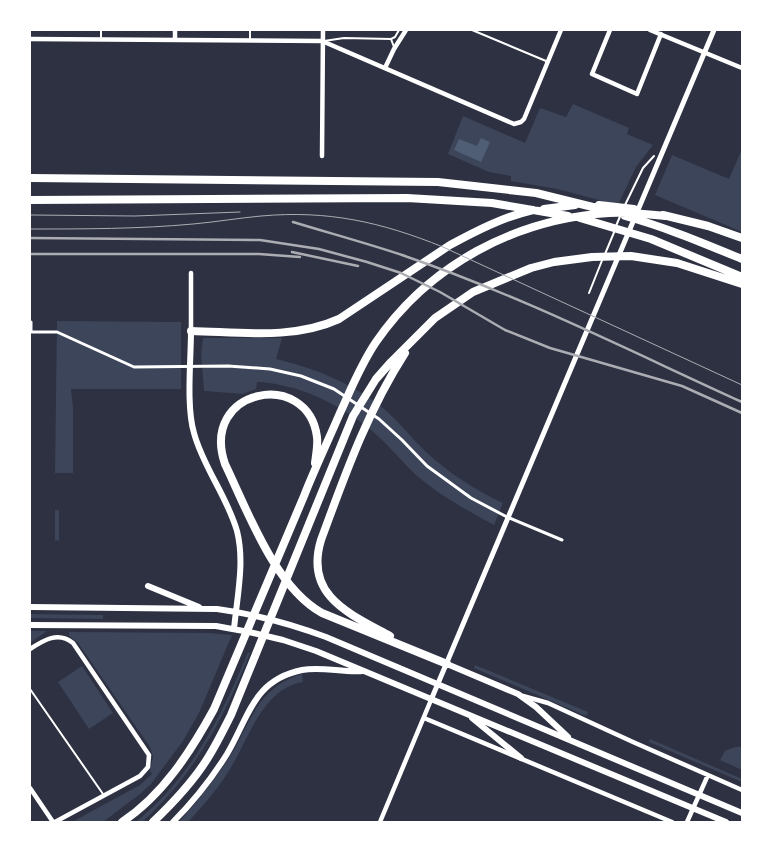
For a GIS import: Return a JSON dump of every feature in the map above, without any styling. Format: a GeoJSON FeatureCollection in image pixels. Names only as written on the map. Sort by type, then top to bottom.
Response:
{"type":"FeatureCollection","features":[{"type":"Feature","properties":{"kind":"highway"},"geometry":{"type":"LineString","coordinates":[[30,178],[409,180],[462,184],[536,193],[594,207],[649,223],[742,259]]}},
{"type":"Feature","properties":{"kind":"highway"},"geometry":{"type":"LineString","coordinates":[[30,200],[378,198],[461,200],[512,206],[593,221],[663,243],[742,277]]}},
{"type":"Feature","properties":{"kind":"highway"},"geometry":{"type":"LineString","coordinates":[[191,331],[272,333],[312,330],[338,319],[450,246],[487,226],[530,211],[568,205],[595,204],[638,209],[708,226],[742,238]]}},
{"type":"Feature","properties":{"kind":"highway"},"geometry":{"type":"LineString","coordinates":[[122,822],[157,792],[191,748],[214,709],[309,482],[358,372],[376,343],[406,304],[458,261],[512,233],[555,220],[610,213],[665,216]]}},
{"type":"Feature","properties":{"kind":"highway"},"geometry":{"type":"LineString","coordinates":[[153,822],[175,800],[209,756],[231,715],[353,416],[376,380],[391,362],[435,318],[473,292],[515,273],[554,262],[592,257],[623,256],[677,263],[742,284]]}},
{"type":"Feature","properties":{"kind":"highway"},"geometry":{"type":"LineString","coordinates":[[412,342],[383,390],[365,425],[321,540],[318,555],[319,572],[330,598],[348,613],[414,650]]}},
{"type":"Feature","properties":{"kind":"highway"},"geometry":{"type":"LineString","coordinates":[[309,482],[318,439],[316,429],[307,412],[293,400],[283,396],[252,397],[243,402],[229,416],[225,423],[220,439],[222,455],[280,573],[296,594],[312,608],[322,613],[447,664]]}},
{"type":"Feature","properties":{"kind":"main road"},"geometry":{"type":"LineString","coordinates":[[191,331],[190,418],[193,432],[230,514],[240,544],[241,563],[234,629]]}},
{"type":"Feature","properties":{"kind":"main road"},"geometry":{"type":"LineString","coordinates":[[148,586],[159,589],[186,603],[205,609]]}},
{"type":"Feature","properties":{"kind":"main road"},"geometry":{"type":"LineString","coordinates":[[30,607],[205,609],[236,612],[266,618],[307,630],[742,812]]}},
{"type":"Feature","properties":{"kind":"main road"},"geometry":{"type":"LineString","coordinates":[[30,625],[190,625],[234,629],[266,635],[364,671],[726,822]]}},
{"type":"Feature","properties":{"kind":"main road"},"geometry":{"type":"LineString","coordinates":[[447,664],[518,694],[536,707],[573,741]]}},
{"type":"Feature","properties":{"kind":"main road"},"geometry":{"type":"LineString","coordinates":[[173,822],[185,810],[227,754],[255,699],[268,685],[284,676],[304,670],[364,671]]}},
{"type":"Feature","properties":{"kind":"main road"},"geometry":{"type":"LineString","coordinates":[[468,714],[521,758]]}},
{"type":"Feature","properties":{"kind":"street"},"geometry":{"type":"LineString","coordinates":[[175,30],[175,39]]}},
{"type":"Feature","properties":{"kind":"street"},"geometry":{"type":"LineString","coordinates":[[322,30],[322,156]]}},
{"type":"Feature","properties":{"kind":"street"},"geometry":{"type":"LineString","coordinates":[[385,68],[406,30]]}},
{"type":"Feature","properties":{"kind":"street"},"geometry":{"type":"LineString","coordinates":[[30,39],[322,41],[514,124],[524,119],[561,30]]}},
{"type":"Feature","properties":{"kind":"street"},"geometry":{"type":"LineString","coordinates":[[610,30],[592,74],[637,94],[661,34]]}},
{"type":"Feature","properties":{"kind":"street"},"geometry":{"type":"LineString","coordinates":[[650,30],[742,68]]}},
{"type":"Feature","properties":{"kind":"street"},"geometry":{"type":"LineString","coordinates":[[380,822],[714,30]]}},
{"type":"Feature","properties":{"kind":"street"},"geometry":{"type":"LineString","coordinates":[[191,273],[191,331]]}},
{"type":"Feature","properties":{"kind":"street"},"geometry":{"type":"LineString","coordinates":[[31,322],[30,332],[57,332],[134,367],[228,366],[270,369],[301,376],[334,389],[379,419],[421,461],[470,498],[507,517],[562,540]]}},
{"type":"Feature","properties":{"kind":"street"},"geometry":{"type":"LineString","coordinates":[[30,649],[50,638],[68,639],[78,649],[148,751],[149,764],[147,770],[140,776],[54,822],[30,788]]}},
{"type":"Feature","properties":{"kind":"street"},"geometry":{"type":"LineString","coordinates":[[518,694],[548,703],[742,790]]}},
{"type":"Feature","properties":{"kind":"street"},"geometry":{"type":"LineString","coordinates":[[424,718],[672,822]]}},
{"type":"Feature","properties":{"kind":"street"},"geometry":{"type":"LineString","coordinates":[[688,822],[708,775]]}},
{"type":"Feature","properties":{"kind":"lane"},"geometry":{"type":"LineString","coordinates":[[101,30],[101,39]]}},
{"type":"Feature","properties":{"kind":"lane"},"geometry":{"type":"LineString","coordinates":[[250,30],[250,40]]}},
{"type":"Feature","properties":{"kind":"lane"},"geometry":{"type":"LineString","coordinates":[[322,41],[344,38],[391,39],[395,37],[399,30]]}},
{"type":"Feature","properties":{"kind":"lane"},"geometry":{"type":"LineString","coordinates":[[472,30],[547,62]]}},
{"type":"Feature","properties":{"kind":"lane"},"geometry":{"type":"LineString","coordinates":[[391,39],[394,49]]}},
{"type":"Feature","properties":{"kind":"lane"},"geometry":{"type":"LineString","coordinates":[[589,293],[630,194],[643,168],[654,156]]}},
{"type":"Feature","properties":{"kind":"lane"},"geometry":{"type":"LineString","coordinates":[[30,689],[104,795]]}},
{"type":"Feature","properties":{"kind":"shaded area"},"geometry":{"type":"Polygon","coordinates":[[[573,104],[629,128],[627,134],[653,145],[636,167],[618,205],[557,189],[511,181],[511,176],[489,172],[448,154],[463,116],[525,143],[540,108],[566,117],[573,104]]]}},
{"type":"Feature","properties":{"kind":"shaded area"},"geometry":{"type":"Polygon","coordinates":[[[481,138],[490,142],[481,162],[454,150],[459,139],[477,146],[481,138]]]}},
{"type":"Feature","properties":{"kind":"shaded area"},"geometry":{"type":"Polygon","coordinates":[[[742,149],[742,232],[655,195],[672,155],[729,179],[742,149]]]}},
{"type":"Feature","properties":{"kind":"shaded area"},"geometry":{"type":"Polygon","coordinates":[[[57,321],[181,322],[181,389],[71,389],[73,408],[73,473],[55,473],[57,321]]]}},
{"type":"Feature","properties":{"kind":"shaded area"},"geometry":{"type":"Polygon","coordinates":[[[203,338],[282,338],[276,359],[318,372],[359,391],[389,413],[421,447],[453,474],[472,487],[503,503],[494,525],[435,490],[417,476],[371,430],[346,412],[318,397],[288,387],[257,382],[256,389],[243,394],[204,391],[201,354],[203,338]]]}},
{"type":"Feature","properties":{"kind":"shaded area"},"geometry":{"type":"Polygon","coordinates":[[[55,510],[59,510],[59,541],[55,541],[55,510]]]}},
{"type":"Feature","properties":{"kind":"shaded area"},"geometry":{"type":"Polygon","coordinates":[[[30,614],[103,615],[103,619],[30,618],[30,614]]]}},
{"type":"Feature","properties":{"kind":"shaded area"},"geometry":{"type":"Polygon","coordinates":[[[30,631],[47,631],[30,643],[30,631]]]}},
{"type":"Feature","properties":{"kind":"shaded area"},"geometry":{"type":"Polygon","coordinates":[[[69,632],[209,633],[232,635],[199,713],[183,741],[151,784],[103,822],[72,822],[140,785],[152,774],[150,771],[153,757],[150,747],[78,643],[69,636],[69,632]]]}},
{"type":"Feature","properties":{"kind":"shaded area"},"geometry":{"type":"Polygon","coordinates":[[[248,652],[250,653],[230,700],[206,744],[161,804],[142,822],[136,822],[173,785],[203,744],[227,700],[248,652]]]}},
{"type":"Feature","properties":{"kind":"shaded area"},"geometry":{"type":"Polygon","coordinates":[[[475,665],[588,712],[586,716],[474,668],[475,665]]]}},
{"type":"Feature","properties":{"kind":"shaded area"},"geometry":{"type":"Polygon","coordinates":[[[82,666],[113,713],[89,729],[58,682],[82,666]]]}},
{"type":"Feature","properties":{"kind":"shaded area"},"geometry":{"type":"Polygon","coordinates":[[[302,674],[303,682],[289,687],[276,695],[266,706],[249,733],[235,761],[209,799],[188,822],[179,822],[223,767],[256,708],[264,698],[274,688],[302,674]]]}},
{"type":"Feature","properties":{"kind":"shaded area"},"geometry":{"type":"Polygon","coordinates":[[[650,739],[742,779],[742,782],[649,742],[650,739]]]}},
{"type":"Feature","properties":{"kind":"shaded area"},"geometry":{"type":"Polygon","coordinates":[[[735,747],[742,747],[742,770],[720,760],[725,751],[735,747]]]}},
{"type":"Feature","properties":{"kind":"tram line"},"geometry":{"type":"LineString","coordinates":[[30,215],[135,216],[240,212]]}},
{"type":"Feature","properties":{"kind":"tram line"},"geometry":{"type":"LineString","coordinates":[[30,229],[152,227],[286,215],[309,215],[354,220],[398,231],[443,247],[742,385]]}},
{"type":"Feature","properties":{"kind":"railway"},"geometry":{"type":"LineString","coordinates":[[293,222],[402,255],[489,288],[574,324],[742,402]]}},
{"type":"Feature","properties":{"kind":"railway"},"geometry":{"type":"LineString","coordinates":[[30,238],[260,240],[319,249],[401,273],[440,292],[505,330],[550,348],[682,386],[742,413]]}},
{"type":"Feature","properties":{"kind":"railway"},"geometry":{"type":"LineString","coordinates":[[292,252],[358,266]]}},
{"type":"Feature","properties":{"kind":"railway"},"geometry":{"type":"LineString","coordinates":[[30,254],[259,254],[300,257]]}}]}
